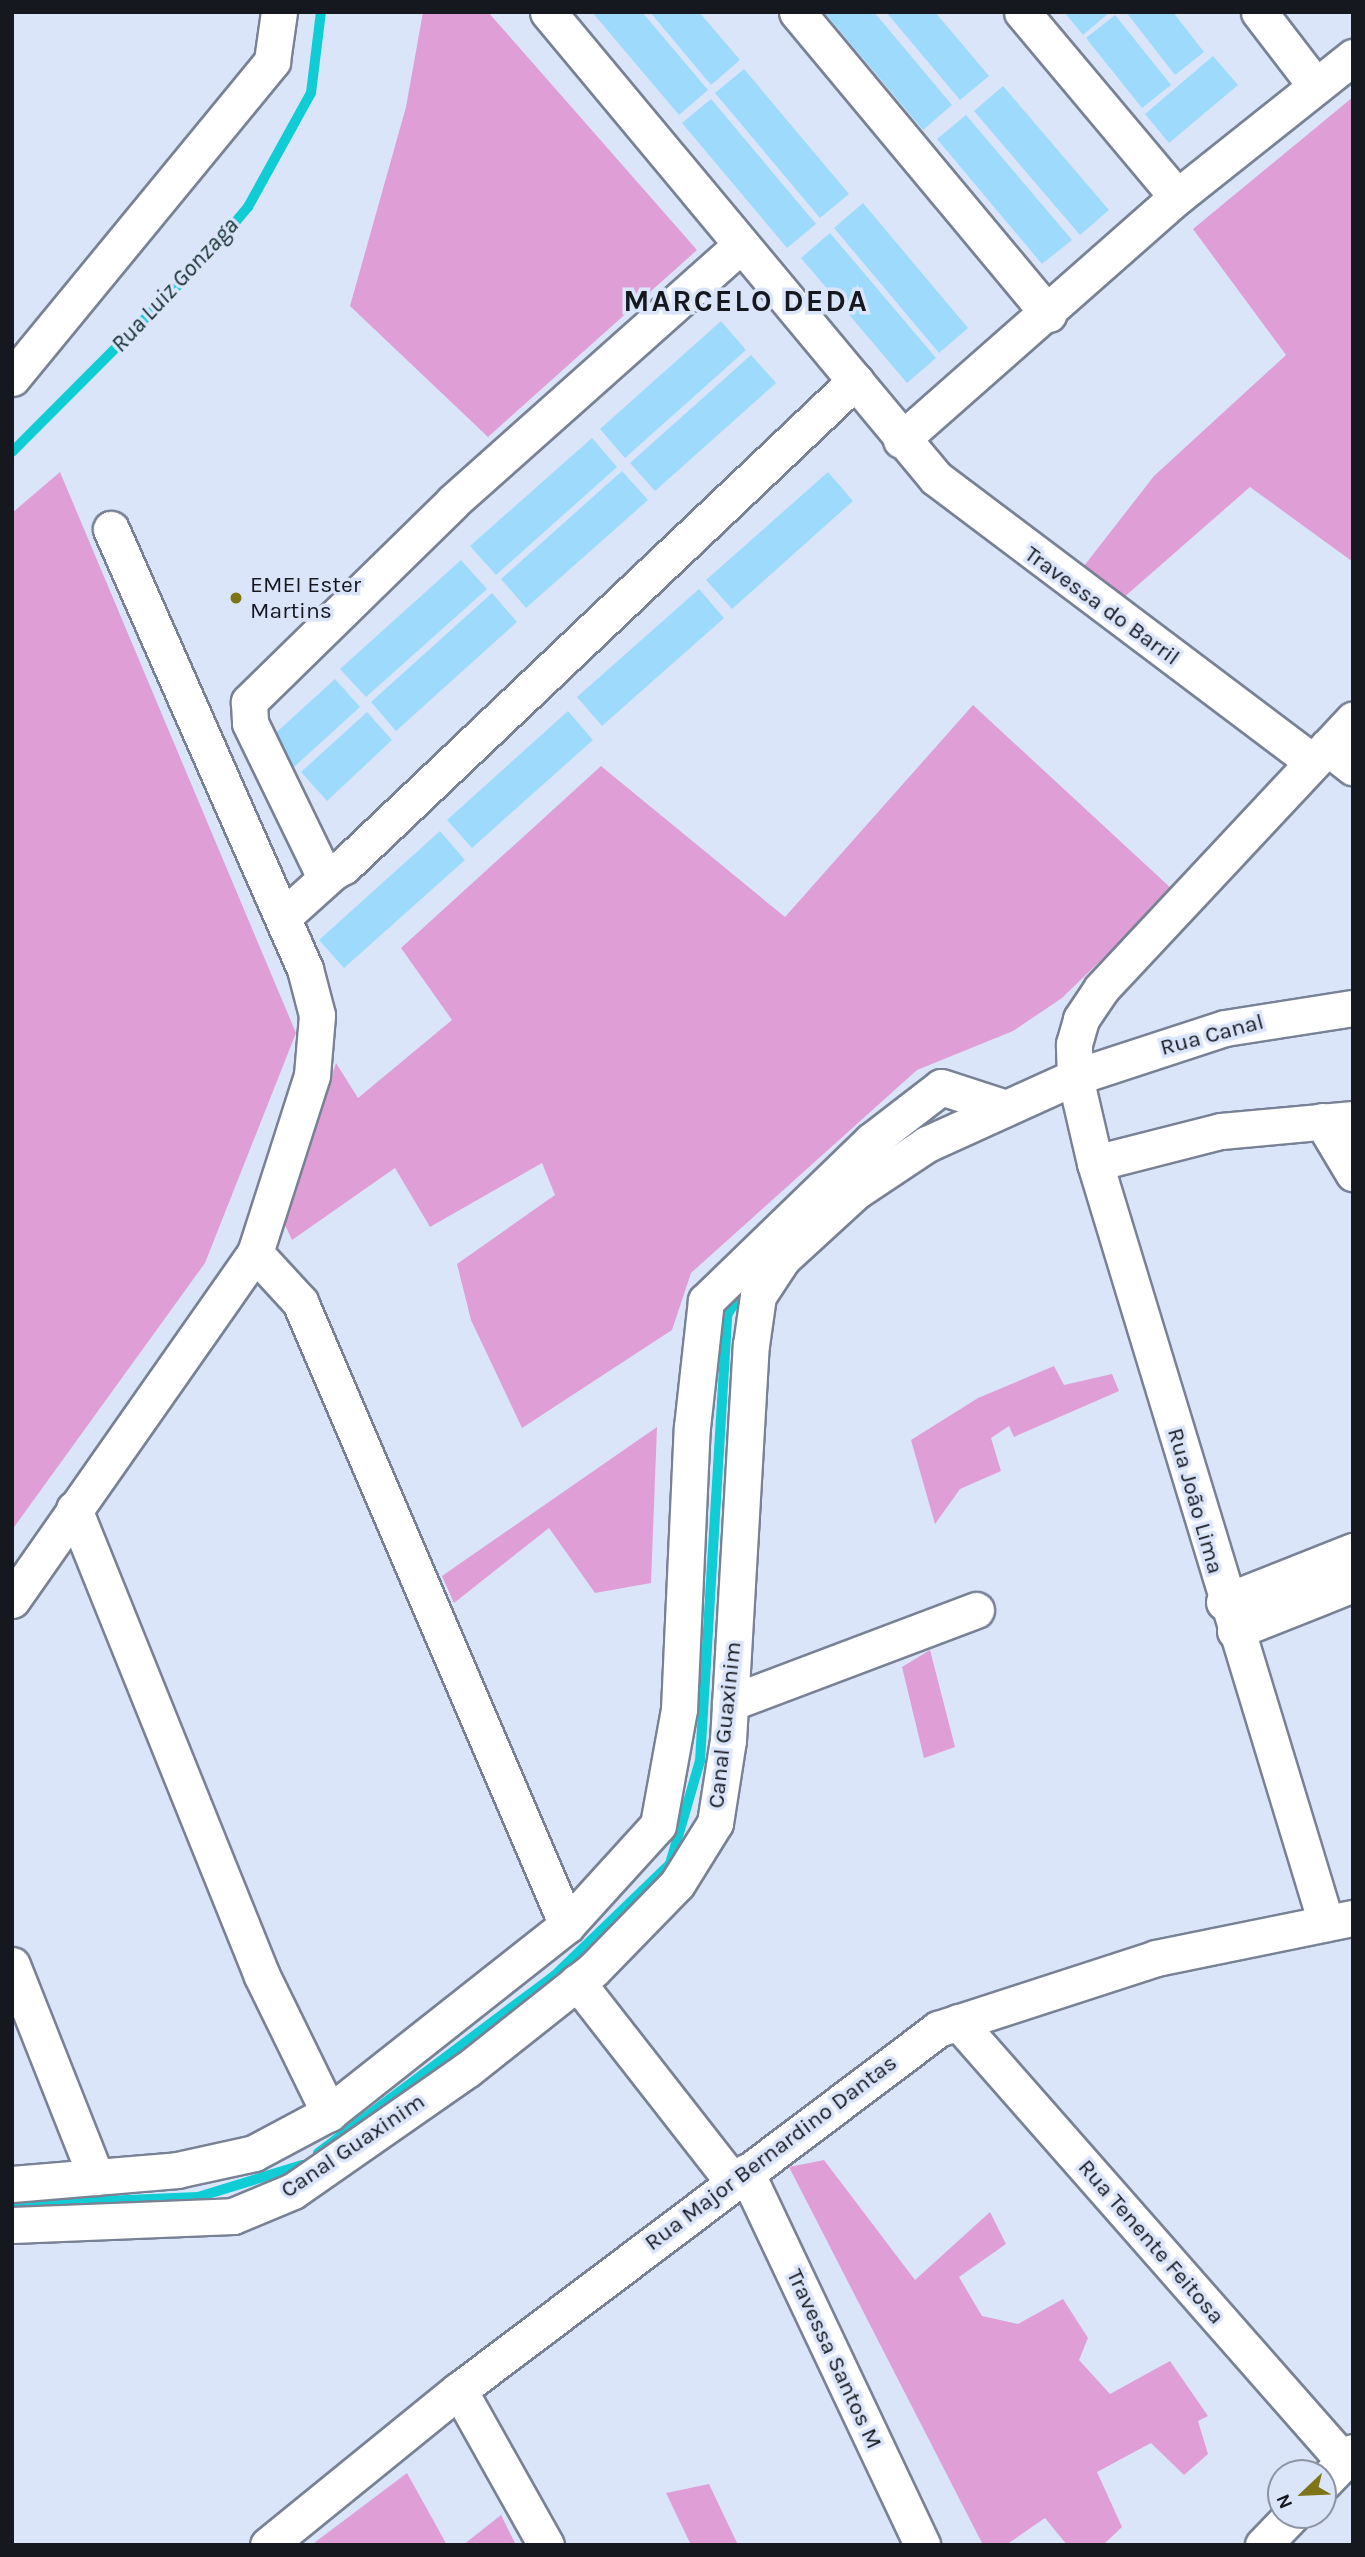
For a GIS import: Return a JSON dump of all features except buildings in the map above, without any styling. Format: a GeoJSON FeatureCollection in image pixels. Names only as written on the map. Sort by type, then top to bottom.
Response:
{"type":"FeatureCollection","features":[{"type":"Feature","properties":{"kind":"street"},"geometry":{"type":"LineString","coordinates":[[12,378],[272,61],[279,12]]}},
{"type":"Feature","properties":{"kind":"street","name":"Travessa do Barril"},"geometry":{"type":"LineString","coordinates":[[548,12],[901,440],[967,506],[1331,758]]}},
{"type":"Feature","properties":{"kind":"street"},"geometry":{"type":"LineString","coordinates":[[797,12],[1049,314]]}},
{"type":"Feature","properties":{"kind":"street"},"geometry":{"type":"LineString","coordinates":[[1022,12],[1177,197]]}},
{"type":"Feature","properties":{"kind":"street"},"geometry":{"type":"LineString","coordinates":[[1259,12],[1315,85]]}},
{"type":"Feature","properties":{"kind":"street"},"geometry":{"type":"LineString","coordinates":[[901,440],[1049,314],[1177,197],[1353,57]]}},
{"type":"Feature","properties":{"kind":"street"},"geometry":{"type":"LineString","coordinates":[[202,732],[249,702],[453,502],[741,245]]}},
{"type":"Feature","properties":{"kind":"street"},"geometry":{"type":"LineString","coordinates":[[283,917],[855,381]]}},
{"type":"Feature","properties":{"kind":"street"},"geometry":{"type":"LineString","coordinates":[[12,1600],[255,1253],[312,1075],[317,1015],[283,917],[111,528]]}},
{"type":"Feature","properties":{"kind":"street"},"geometry":{"type":"LineString","coordinates":[[249,702],[250,723],[311,856],[333,872]]}},
{"type":"Feature","properties":{"kind":"street","name":"Rua João Lima"},"geometry":{"type":"LineString","coordinates":[[1339,1920],[1229,1616],[1095,1164],[1075,1077],[1081,1018],[1101,989],[1331,758],[1353,720]]}},
{"type":"Feature","properties":{"kind":"street","name":"Rua Canal"},"geometry":{"type":"LineString","coordinates":[[1075,1077],[1225,1028],[1353,1008]]}},
{"type":"Feature","properties":{"kind":"street","name":"Canal Guaxinim"},"geometry":{"type":"LineString","coordinates":[[12,2225],[233,2216],[293,2191],[468,2068],[576,1982],[677,1884],[715,1823],[730,1703],[758,1296],[783,1258],[855,1192],[927,1144],[1075,1077]]}},
{"type":"Feature","properties":{"kind":"street"},"geometry":{"type":"LineString","coordinates":[[12,2184],[177,2170],[254,2153],[329,2113],[567,1925],[657,1825],[678,1709],[692,1427],[706,1301],[871,1141],[941,1087],[1006,1108]]}},
{"type":"Feature","properties":{"kind":"street"},"geometry":{"type":"LineString","coordinates":[[1095,1164],[1221,1131],[1337,1120],[1353,1173]]}},
{"type":"Feature","properties":{"kind":"street"},"geometry":{"type":"LineString","coordinates":[[255,1253],[300,1302],[567,1925]]}},
{"type":"Feature","properties":{"kind":"street"},"geometry":{"type":"LineString","coordinates":[[74,1509],[262,1976],[329,2113]]}},
{"type":"Feature","properties":{"kind":"street"},"geometry":{"type":"LineString","coordinates":[[1229,1616],[1353,1551]]}},
{"type":"Feature","properties":{"kind":"street"},"geometry":{"type":"LineString","coordinates":[[1229,1616],[1353,1584]]}},
{"type":"Feature","properties":{"kind":"street"},"geometry":{"type":"LineString","coordinates":[[730,1703],[976,1610]]}},
{"type":"Feature","properties":{"kind":"street","name":"Rua Major Bernardino Dantas"},"geometry":{"type":"LineString","coordinates":[[268,2545],[459,2390],[910,2046],[958,2022],[1156,1958],[1339,1920]]}},
{"type":"Feature","properties":{"kind":"street"},"geometry":{"type":"LineString","coordinates":[[12,1965],[96,2177]]}},
{"type":"Feature","properties":{"kind":"street","name":"Travessa Santos M"},"geometry":{"type":"LineString","coordinates":[[576,1982],[740,2177],[922,2545]]}},
{"type":"Feature","properties":{"kind":"street","name":"Rua Tenente Feitosa"},"geometry":{"type":"LineString","coordinates":[[958,2022],[1340,2465]]}},
{"type":"Feature","properties":{"kind":"street"},"geometry":{"type":"LineString","coordinates":[[459,2390],[546,2545]]}},
{"type":"Feature","properties":{"kind":"street"},"geometry":{"type":"LineString","coordinates":[[1263,2545],[1278,2529]]}},
{"type":"Feature","properties":{"kind":"shaded area"},"geometry":{"type":"Polygon","coordinates":[[[423,12],[488,12],[697,250],[488,437],[350,306],[406,107],[423,12]]]}},
{"type":"Feature","properties":{"kind":"shaded area"},"geometry":{"type":"Polygon","coordinates":[[[1353,97],[1353,562],[1250,487],[1122,599],[1084,566],[1154,476],[1286,355],[1193,229],[1353,97]]]}},
{"type":"Feature","properties":{"kind":"shaded area"},"geometry":{"type":"Polygon","coordinates":[[[60,472],[296,1033],[205,1263],[12,1530],[12,513],[60,472]]]}},
{"type":"Feature","properties":{"kind":"shaded area"},"geometry":{"type":"Polygon","coordinates":[[[973,705],[1173,890],[1062,998],[1013,1031],[917,1070],[691,1273],[672,1330],[522,1428],[471,1320],[457,1264],[555,1195],[542,1163],[430,1227],[395,1168],[292,1240],[285,1225],[336,1063],[358,1098],[452,1020],[401,948],[601,766],[785,917],[973,705]]]}},
{"type":"Feature","properties":{"kind":"shaded area"},"geometry":{"type":"Polygon","coordinates":[[[1054,1366],[1064,1385],[1112,1374],[1119,1391],[1014,1437],[1009,1426],[991,1438],[1001,1471],[960,1489],[935,1524],[911,1440],[978,1398],[1054,1366]]]}},
{"type":"Feature","properties":{"kind":"shaded area"},"geometry":{"type":"Polygon","coordinates":[[[657,1427],[651,1583],[595,1593],[549,1528],[454,1603],[442,1576],[657,1427]]]}},
{"type":"Feature","properties":{"kind":"shaded area"},"geometry":{"type":"Polygon","coordinates":[[[930,1650],[955,1747],[924,1758],[902,1667],[930,1650]]]}},
{"type":"Feature","properties":{"kind":"shaded area"},"geometry":{"type":"Polygon","coordinates":[[[824,2160],[915,2280],[990,2212],[1006,2244],[959,2277],[982,2316],[1018,2324],[1063,2299],[1088,2338],[1079,2360],[1110,2394],[1170,2361],[1208,2416],[1198,2421],[1208,2454],[1184,2475],[1151,2443],[1097,2472],[1122,2527],[1103,2545],[1067,2545],[1045,2518],[1006,2545],[983,2545],[789,2167],[824,2160]]]}},
{"type":"Feature","properties":{"kind":"shaded area"},"geometry":{"type":"Polygon","coordinates":[[[407,2473],[447,2545],[315,2545],[314,2543],[407,2473]]]}},
{"type":"Feature","properties":{"kind":"shaded area"},"geometry":{"type":"Polygon","coordinates":[[[709,2484],[738,2545],[691,2545],[666,2493],[709,2484]]]}},
{"type":"Feature","properties":{"kind":"shaded area"},"geometry":{"type":"Polygon","coordinates":[[[501,2515],[516,2545],[463,2545],[501,2515]]]}},
{"type":"Feature","properties":{"kind":"waterway","name":"Rua Luiz Gonzaga"},"geometry":{"type":"LineString","coordinates":[[12,452],[207,256],[248,207],[311,93],[321,12]]}},
{"type":"Feature","properties":{"kind":"waterway"},"geometry":{"type":"LineString","coordinates":[[318,2153],[554,1976],[670,1864],[700,1761],[727,1315],[747,1283]]}},
{"type":"Feature","properties":{"kind":"waterway"},"geometry":{"type":"LineString","coordinates":[[12,2205],[198,2197],[302,2165]]}},
{"type":"Feature","properties":{"kind":"place","name":"EMEI Ester Martins"},"geometry":{"type":"Point","coordinates":[236,598]}},
{"type":"Feature","properties":{"kind":"district","name":"MARCELO DEDA"},"geometry":{"type":"Point","coordinates":[746,301]}}]}
